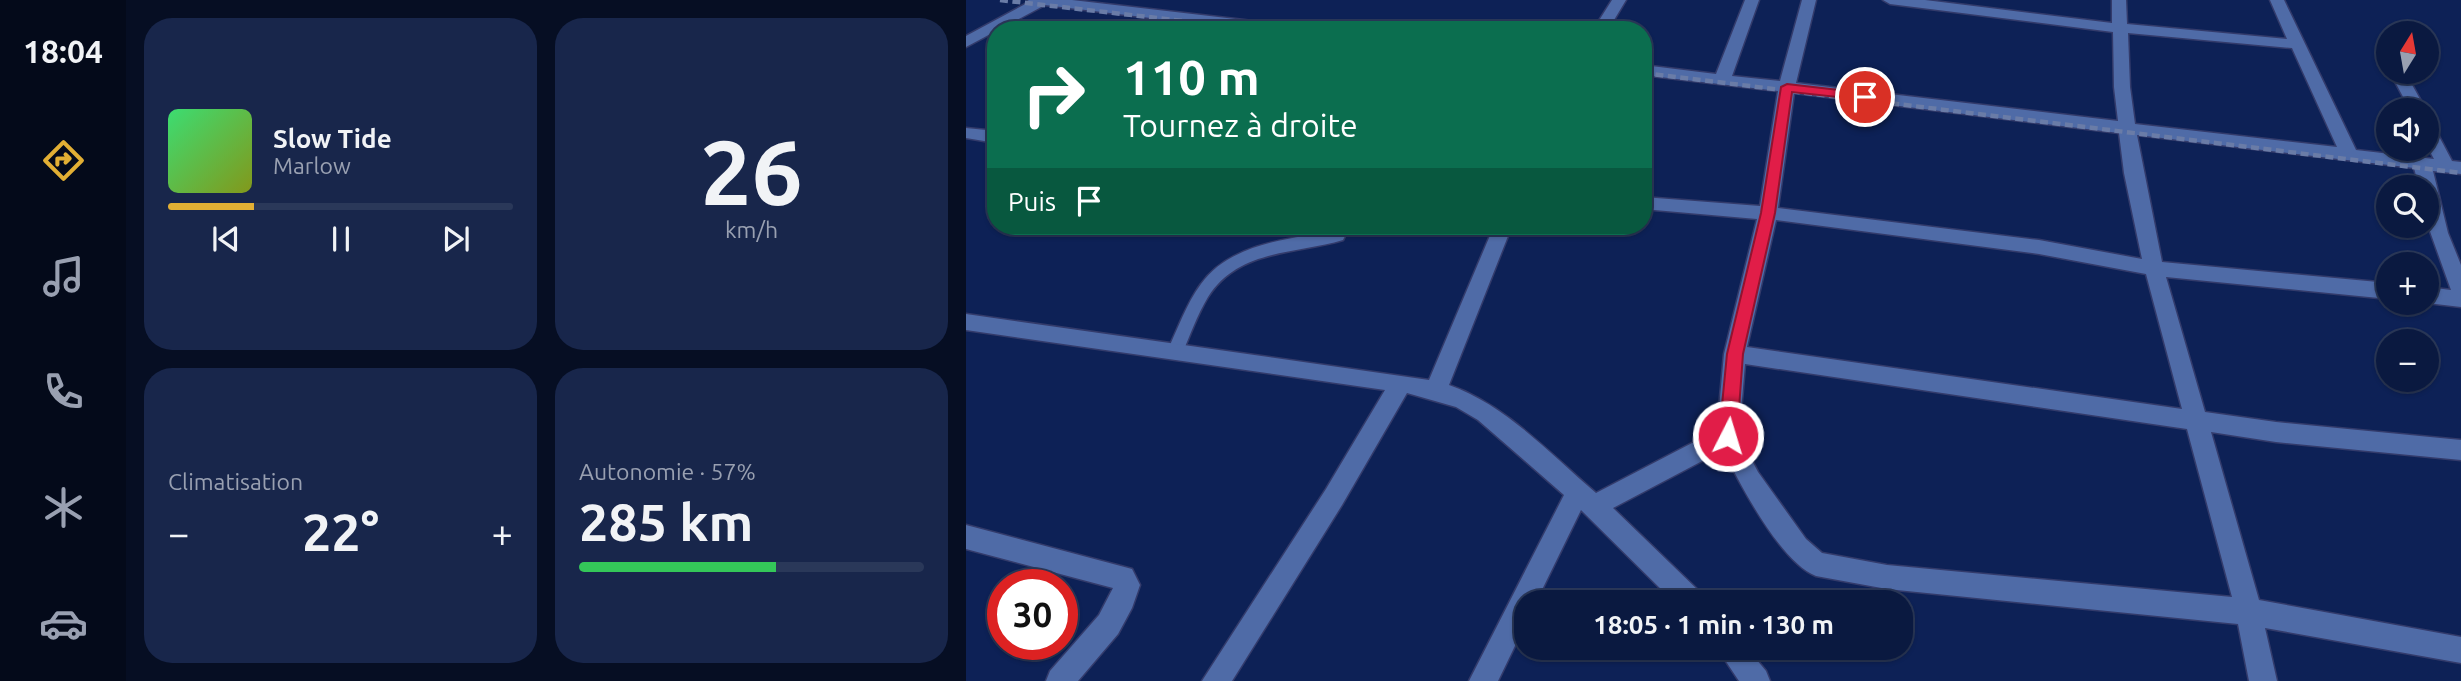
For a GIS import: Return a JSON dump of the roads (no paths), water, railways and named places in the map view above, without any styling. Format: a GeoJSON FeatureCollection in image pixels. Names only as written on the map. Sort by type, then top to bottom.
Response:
{"type":"FeatureCollection","features":[{"type":"Feature","properties":{"kind":"street"},"geometry":{"type":"LineString","coordinates":[[1035,0],[1214,21]]}},
{"type":"Feature","properties":{"kind":"street"},"geometry":{"type":"LineString","coordinates":[[1004,21],[1043,0]]}},
{"type":"Feature","properties":{"kind":"street"},"geometry":{"type":"LineString","coordinates":[[1606,21],[1619,0]]}},
{"type":"Feature","properties":{"kind":"street"},"geometry":{"type":"LineString","coordinates":[[1722,80],[1752,0]]}},
{"type":"Feature","properties":{"kind":"street"},"geometry":{"type":"LineString","coordinates":[[1809,0],[1787,87],[1768,213],[1735,354],[1728,436],[1758,492],[1797,547],[1816,564],[1887,577],[2251,612],[2461,650]]}},
{"type":"Feature","properties":{"kind":"street"},"geometry":{"type":"LineString","coordinates":[[1890,0],[1988,6],[2119,28],[2297,44]]}},
{"type":"Feature","properties":{"kind":"street"},"geometry":{"type":"LineString","coordinates":[[2119,0],[2126,127],[2153,268],[2251,612],[2263,681]]}},
{"type":"Feature","properties":{"kind":"street"},"geometry":{"type":"LineString","coordinates":[[2277,0],[2349,154]]}},
{"type":"Feature","properties":{"kind":"street"},"geometry":{"type":"LineString","coordinates":[[966,42],[987,31]]}},
{"type":"Feature","properties":{"kind":"street"},"geometry":{"type":"LineString","coordinates":[[1652,71],[2453,167]]}},
{"type":"Feature","properties":{"kind":"street"},"geometry":{"type":"LineString","coordinates":[[966,134],[987,136]]}},
{"type":"Feature","properties":{"kind":"street"},"geometry":{"type":"LineString","coordinates":[[2439,147],[2453,167]]}},
{"type":"Feature","properties":{"kind":"street"},"geometry":{"type":"LineString","coordinates":[[2422,163],[2439,233],[2461,290]]}},
{"type":"Feature","properties":{"kind":"street"},"geometry":{"type":"LineString","coordinates":[[1652,204],[1768,213],[2039,247],[2153,268],[2376,289]]}},
{"type":"Feature","properties":{"kind":"street"},"geometry":{"type":"LineString","coordinates":[[1436,390],[1499,235]]}},
{"type":"Feature","properties":{"kind":"street"},"geometry":{"type":"LineString","coordinates":[[2439,296],[2461,299]]}},
{"type":"Feature","properties":{"kind":"street"},"geometry":{"type":"LineString","coordinates":[[966,322],[1401,383],[1436,390],[1464,400],[1486,413],[1586,500],[1680,590]]}},
{"type":"Feature","properties":{"kind":"street"},"geometry":{"type":"LineString","coordinates":[[1735,354],[2199,422],[2461,450]]}},
{"type":"Feature","properties":{"kind":"street"},"geometry":{"type":"LineString","coordinates":[[1216,681],[1334,497],[1401,383]]}},
{"type":"Feature","properties":{"kind":"street"},"geometry":{"type":"LineString","coordinates":[[1483,681],[1586,500],[1728,436]]}},
{"type":"Feature","properties":{"kind":"street"},"geometry":{"type":"LineString","coordinates":[[966,537],[1123,578],[1127,585],[1124,599],[1115,614],[1060,681]]}},
{"type":"Feature","properties":{"kind":"street"},"geometry":{"type":"LineString","coordinates":[[1739,660],[1756,681]]}},
{"type":"Feature","properties":{"kind":"lane"},"geometry":{"type":"LineString","coordinates":[[1175,351],[1213,279],[1241,259],[1296,243],[1338,236]]}},
{"type":"Feature","properties":{"kind":"railway"},"geometry":{"type":"LineString","coordinates":[[1000,0],[1183,21]]}},
{"type":"Feature","properties":{"kind":"railway"},"geometry":{"type":"LineString","coordinates":[[1652,74],[2461,173]]}}]}
